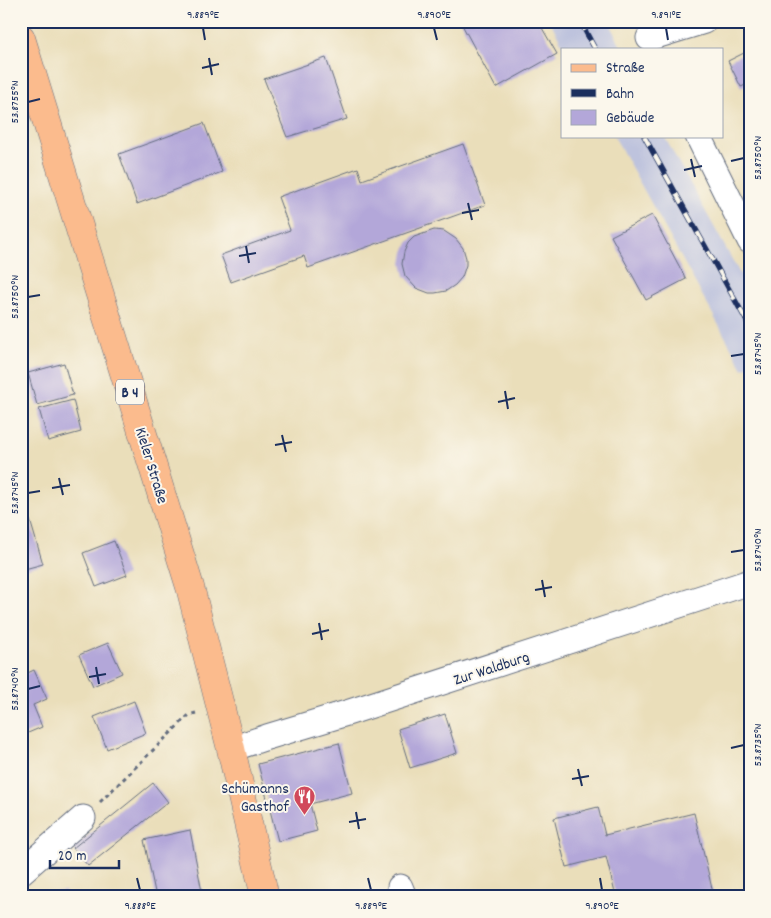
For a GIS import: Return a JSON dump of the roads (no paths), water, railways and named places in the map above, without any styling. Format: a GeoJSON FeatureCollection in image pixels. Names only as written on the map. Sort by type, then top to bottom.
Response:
{"type":"FeatureCollection","features":[{"type":"Feature","properties":{"kind":"main road","name":"Kieler Straße"},"geometry":{"type":"LineString","coordinates":[[21,38],[190,587],[221,707],[265,897]]}},
{"type":"Feature","properties":{"kind":"street"},"geometry":{"type":"LineString","coordinates":[[650,36],[704,21]]}},
{"type":"Feature","properties":{"kind":"street"},"geometry":{"type":"LineString","coordinates":[[699,138],[750,242]]}},
{"type":"Feature","properties":{"kind":"street","name":"Zur Waldburg"},"geometry":{"type":"LineString","coordinates":[[231,749],[750,582]]}},
{"type":"Feature","properties":{"kind":"street"},"geometry":{"type":"LineString","coordinates":[[21,872],[83,818]]}},
{"type":"Feature","properties":{"kind":"railway"},"geometry":{"type":"LineString","coordinates":[[580,21],[594,48]]}},
{"type":"Feature","properties":{"kind":"railway"},"geometry":{"type":"LineString","coordinates":[[645,138],[750,327]]}},
{"type":"Feature","properties":{"kind":"place","name":"Schümanns Gasthof"},"geometry":{"type":"Point","coordinates":[305,815]}}]}
